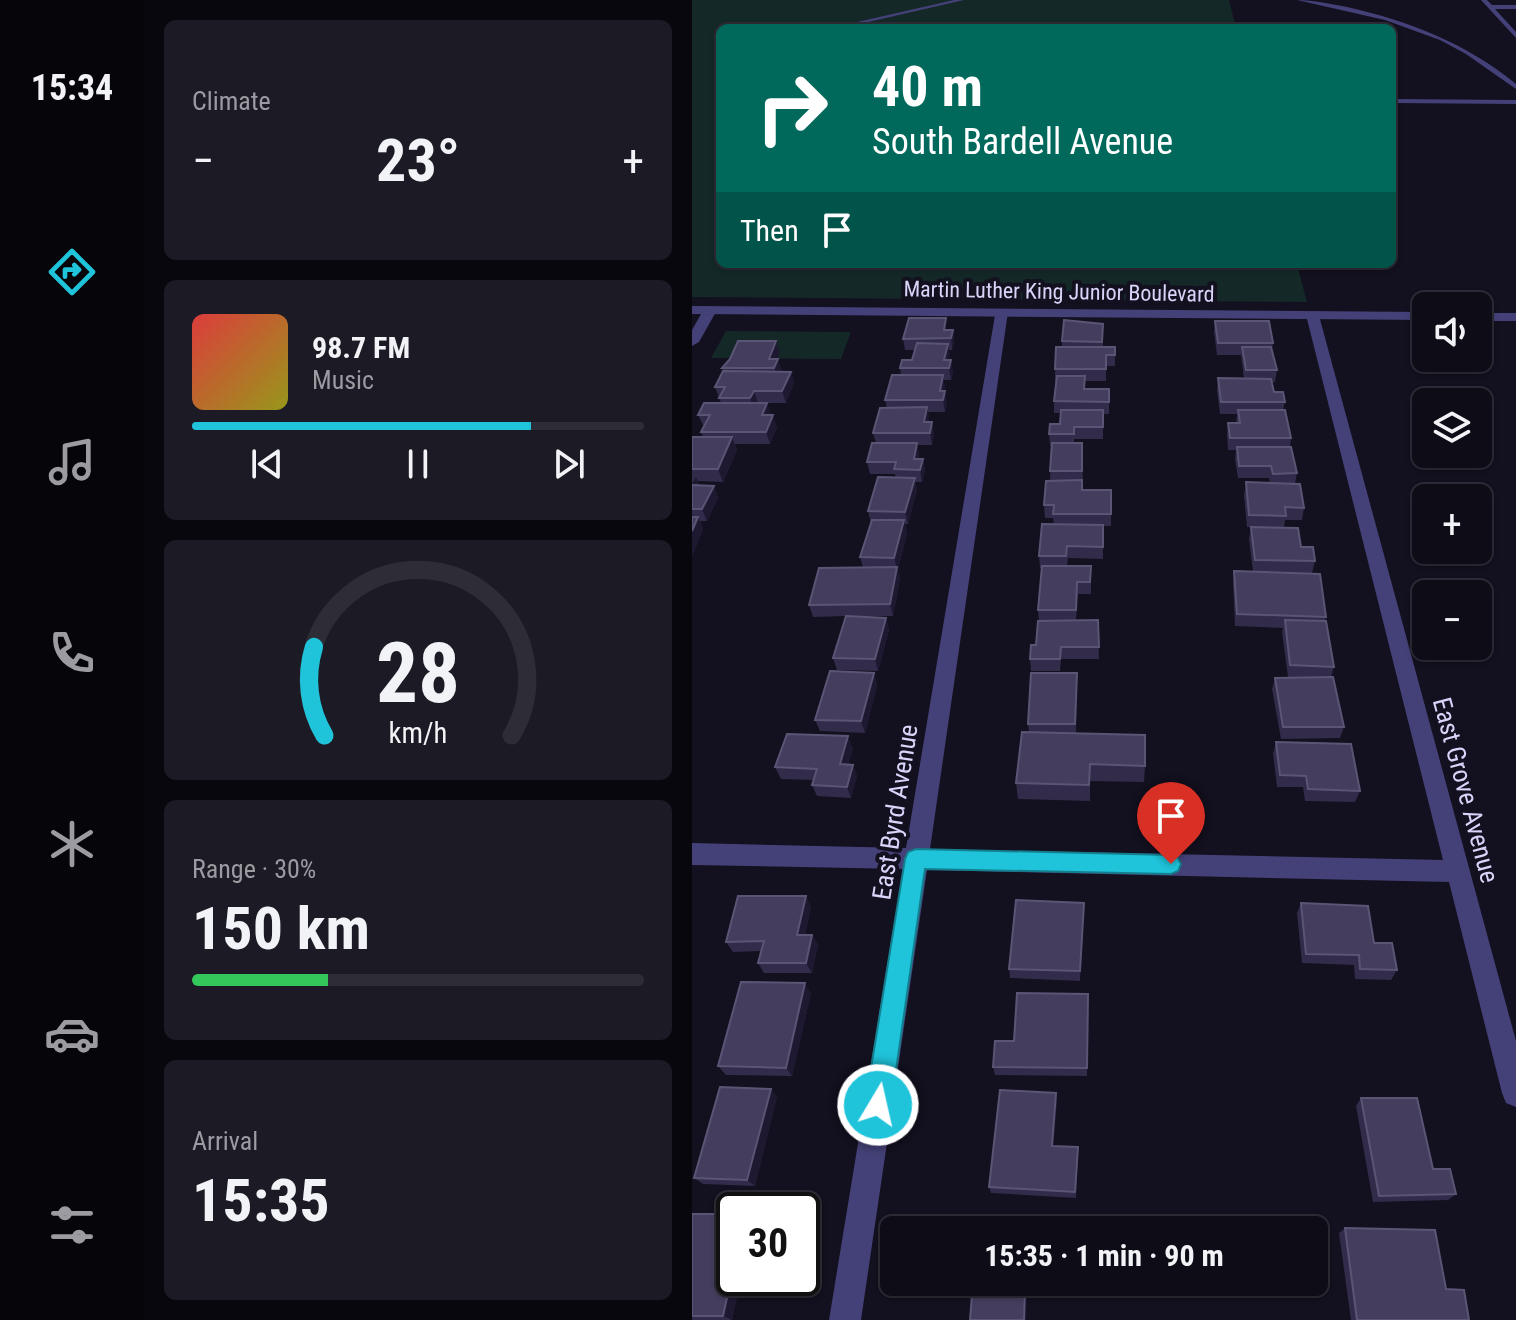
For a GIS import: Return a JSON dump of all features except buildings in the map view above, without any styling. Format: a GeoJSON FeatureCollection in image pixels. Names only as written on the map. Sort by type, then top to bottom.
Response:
{"type":"FeatureCollection","features":[{"type":"Feature","properties":{"kind":"street","name":"Martin Luther King Junior Boulevard"},"geometry":{"type":"LineString","coordinates":[[692,310],[1412,316]]}},
{"type":"Feature","properties":{"kind":"street"},"geometry":{"type":"LineString","coordinates":[[692,342],[710,310]]}},
{"type":"Feature","properties":{"kind":"street","name":"East Byrd Avenue"},"geometry":{"type":"LineString","coordinates":[[845,1320],[1001,312]]}},
{"type":"Feature","properties":{"kind":"street","name":"East Grove Avenue"},"geometry":{"type":"LineString","coordinates":[[1313,315],[1516,1093]]}},
{"type":"Feature","properties":{"kind":"street"},"geometry":{"type":"LineString","coordinates":[[1492,317],[1516,317]]}},
{"type":"Feature","properties":{"kind":"street"},"geometry":{"type":"LineString","coordinates":[[692,854],[1458,871]]}},
{"type":"Feature","properties":{"kind":"lane"},"geometry":{"type":"LineString","coordinates":[[852,24],[961,0]]}},
{"type":"Feature","properties":{"kind":"lane"},"geometry":{"type":"LineString","coordinates":[[1300,0],[1384,18],[1445,39],[1492,65],[1516,87]]}},
{"type":"Feature","properties":{"kind":"lane"},"geometry":{"type":"LineString","coordinates":[[1484,0],[1516,36]]}},
{"type":"Feature","properties":{"kind":"lane"},"geometry":{"type":"LineString","coordinates":[[1490,7],[1516,7]]}},
{"type":"Feature","properties":{"kind":"lane"},"geometry":{"type":"LineString","coordinates":[[1396,101],[1516,102]]}},
{"type":"Feature","properties":{"kind":"green space"},"geometry":{"type":"Polygon","coordinates":[[[692,0],[1229,0],[1235,24],[716,24],[716,268],[1298,268],[1307,302],[692,297],[692,0]]]}},
{"type":"Feature","properties":{"kind":"green space"},"geometry":{"type":"Polygon","coordinates":[[[726,331],[851,332],[841,359],[711,358],[726,331]]]}},
{"type":"Feature","properties":{"kind":"route"},"geometry":{"type":"LineString","coordinates":[[878,1105],[916,859],[1171,864]]}}]}
